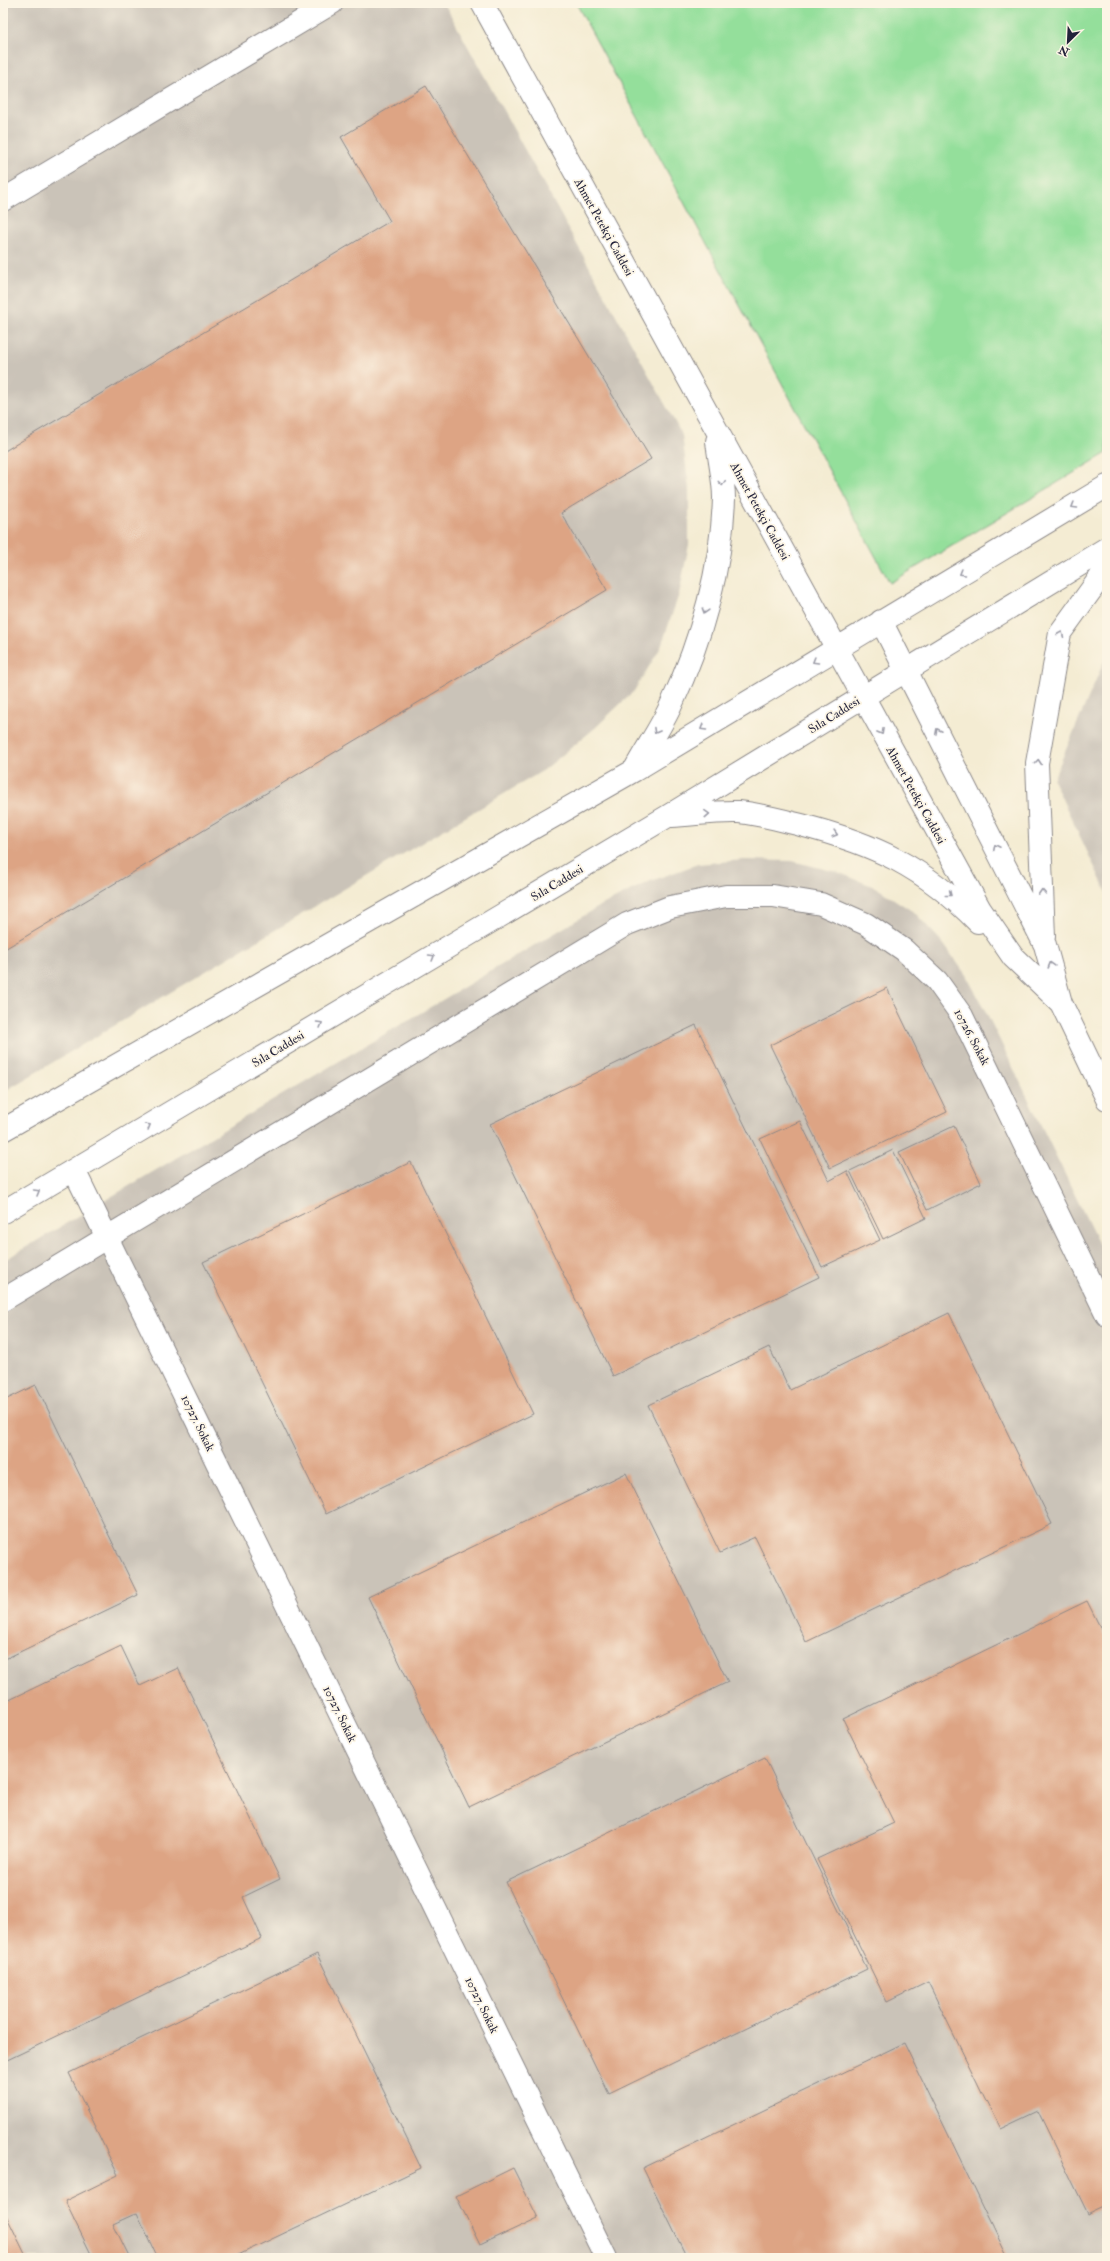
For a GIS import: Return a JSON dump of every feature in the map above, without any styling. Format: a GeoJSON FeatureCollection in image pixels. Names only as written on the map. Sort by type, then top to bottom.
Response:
{"type":"FeatureCollection","features":[{"type":"Feature","properties":{"kind":"street"},"geometry":{"type":"LineString","coordinates":[[3,200],[332,3]]}},
{"type":"Feature","properties":{"kind":"street","name":"Ahmet Petekçi Caddesi"},"geometry":{"type":"LineString","coordinates":[[482,3],[862,698],[980,909],[1013,957],[1061,1003]]}},
{"type":"Feature","properties":{"kind":"street"},"geometry":{"type":"LineString","coordinates":[[635,770],[672,704],[690,657],[707,605],[718,550],[724,498],[715,430]]}},
{"type":"Feature","properties":{"kind":"street"},"geometry":{"type":"LineString","coordinates":[[3,1130],[635,770],[1107,486]]}},
{"type":"Feature","properties":{"kind":"street","name":"Sıla Caddesi"},"geometry":{"type":"LineString","coordinates":[[3,1212],[668,816],[1107,548]]}},
{"type":"Feature","properties":{"kind":"street"},"geometry":{"type":"LineString","coordinates":[[1045,945],[1037,763],[1060,633],[1107,568]]}},
{"type":"Feature","properties":{"kind":"street","name":"Ahmet Petekçi Caddesi"},"geometry":{"type":"LineString","coordinates":[[882,621],[1045,945],[1061,1003],[1107,1098]]}},
{"type":"Feature","properties":{"kind":"street"},"geometry":{"type":"LineString","coordinates":[[668,816],[738,812],[837,834],[881,850],[924,874],[956,899],[1013,957]]}},
{"type":"Feature","properties":{"kind":"street","name":"10726. Sokak"},"geometry":{"type":"LineString","coordinates":[[3,1300],[627,924],[670,907],[726,896],[773,896],[821,904],[866,924],[904,950],[937,980],[962,1016],[1107,1316]]}},
{"type":"Feature","properties":{"kind":"street","name":"10727. Sokak"},"geometry":{"type":"LineString","coordinates":[[74,1170],[606,2258]]}},
{"type":"Feature","properties":{"kind":"shaded area"},"geometry":{"type":"Polygon","coordinates":[[[3,3],[444,3],[682,435],[689,488],[689,544],[679,594],[661,647],[634,691],[595,728],[544,770],[3,1092],[3,3]]]}},
{"type":"Feature","properties":{"kind":"shaded area"},"geometry":{"type":"Polygon","coordinates":[[[1107,654],[1107,893],[1053,780],[1107,654]]]}},
{"type":"Feature","properties":{"kind":"shaded area"},"geometry":{"type":"Polygon","coordinates":[[[744,860],[792,861],[840,873],[877,888],[915,913],[942,942],[966,975],[988,1016],[1107,1261],[1107,2258],[3,2258],[3,1261],[602,905],[648,882],[698,864],[744,860]]]}},
{"type":"Feature","properties":{"kind":"green space"},"geometry":{"type":"Polygon","coordinates":[[[576,3],[1107,3],[1107,453],[890,583],[576,3]]]}},
{"type":"Feature","properties":{"kind":"building"},"geometry":{"type":"Polygon","coordinates":[[[426,86],[651,459],[561,513],[607,590],[3,950],[3,452],[390,221],[341,137],[426,86]]]}},
{"type":"Feature","properties":{"kind":"building"},"geometry":{"type":"Polygon","coordinates":[[[887,988],[947,1112],[830,1168],[770,1045],[887,988]]]}},
{"type":"Feature","properties":{"kind":"building"},"geometry":{"type":"Polygon","coordinates":[[[696,1025],[819,1277],[613,1376],[490,1124],[696,1025]]]}},
{"type":"Feature","properties":{"kind":"building"},"geometry":{"type":"Polygon","coordinates":[[[800,1121],[829,1181],[847,1171],[880,1240],[822,1267],[760,1139],[800,1121]]]}},
{"type":"Feature","properties":{"kind":"building"},"geometry":{"type":"Polygon","coordinates":[[[954,1126],[981,1183],[927,1210],[899,1152],[954,1126]]]}},
{"type":"Feature","properties":{"kind":"building"},"geometry":{"type":"Polygon","coordinates":[[[893,1150],[926,1218],[883,1239],[850,1171],[893,1150]]]}},
{"type":"Feature","properties":{"kind":"building"},"geometry":{"type":"Polygon","coordinates":[[[411,1162],[533,1414],[326,1514],[203,1262],[411,1162]]]}},
{"type":"Feature","properties":{"kind":"building"},"geometry":{"type":"Polygon","coordinates":[[[949,1313],[1052,1524],[806,1642],[755,1537],[720,1553],[648,1405],[769,1347],[790,1390],[949,1313]]]}},
{"type":"Feature","properties":{"kind":"building"},"geometry":{"type":"Polygon","coordinates":[[[36,1385],[138,1595],[3,1660],[3,1401],[36,1385]]]}},
{"type":"Feature","properties":{"kind":"building"},"geometry":{"type":"Polygon","coordinates":[[[626,1473],[728,1682],[469,1807],[368,1597],[626,1473]]]}},
{"type":"Feature","properties":{"kind":"building"},"geometry":{"type":"Polygon","coordinates":[[[1087,1601],[1107,1641],[1107,2205],[1088,2214],[1038,2111],[1000,2129],[928,1982],[887,2002],[817,1859],[894,1823],[843,1719],[1087,1601]]]}},
{"type":"Feature","properties":{"kind":"building"},"geometry":{"type":"Polygon","coordinates":[[[121,1646],[140,1686],[178,1668],[280,1879],[243,1897],[262,1938],[3,2062],[3,1703],[121,1646]]]}},
{"type":"Feature","properties":{"kind":"building"},"geometry":{"type":"Polygon","coordinates":[[[765,1758],[867,1969],[609,2094],[506,1882],[765,1758]]]}},
{"type":"Feature","properties":{"kind":"building"},"geometry":{"type":"Polygon","coordinates":[[[317,1954],[421,2168],[232,2258],[158,2258],[137,2213],[113,2224],[130,2258],[93,2258],[65,2201],[118,2175],[69,2073],[317,1954]]]}},
{"type":"Feature","properties":{"kind":"building"},"geometry":{"type":"Polygon","coordinates":[[[904,2043],[1007,2256],[1004,2258],[687,2258],[643,2168],[904,2043]]]}},
{"type":"Feature","properties":{"kind":"building"},"geometry":{"type":"Polygon","coordinates":[[[513,2168],[538,2218],[480,2245],[456,2196],[513,2168]]]}},
{"type":"Feature","properties":{"kind":"building"},"geometry":{"type":"Polygon","coordinates":[[[3,2209],[27,2258],[3,2258],[3,2209]]]}}]}
